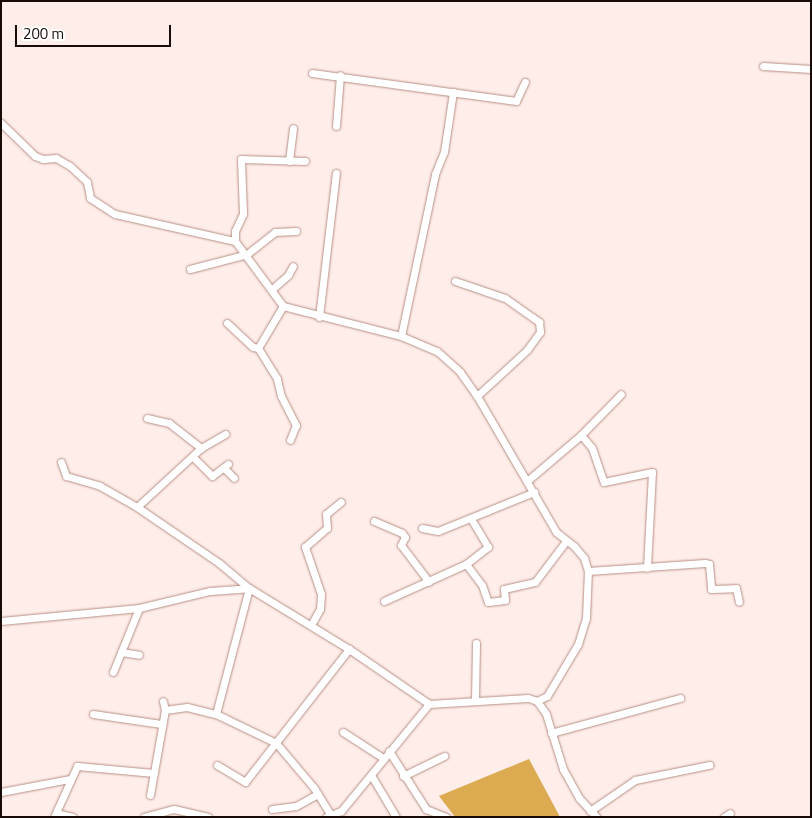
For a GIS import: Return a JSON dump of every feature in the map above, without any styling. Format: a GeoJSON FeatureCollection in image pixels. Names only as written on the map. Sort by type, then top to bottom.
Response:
{"type":"FeatureCollection","features":[{"type":"Feature","properties":{"kind":"street"},"geometry":{"type":"LineString","coordinates":[[763,66],[811,69]]}},
{"type":"Feature","properties":{"kind":"street"},"geometry":{"type":"LineString","coordinates":[[312,73],[340,75],[516,101],[526,82]]}},
{"type":"Feature","properties":{"kind":"street"},"geometry":{"type":"LineString","coordinates":[[336,126],[340,75]]}},
{"type":"Feature","properties":{"kind":"street"},"geometry":{"type":"LineString","coordinates":[[401,336],[435,174],[444,152],[453,92]]}},
{"type":"Feature","properties":{"kind":"street"},"geometry":{"type":"LineString","coordinates":[[1,124],[35,156],[43,160],[56,158],[70,166],[87,182],[90,198],[115,214],[234,241],[247,254],[284,306],[319,317],[401,336],[437,351],[460,372],[477,396],[556,532],[584,558],[588,571],[586,618],[578,644],[547,696],[538,701],[528,698],[429,704],[350,649],[249,588],[219,562],[137,507],[100,486],[66,476],[61,462]]}},
{"type":"Feature","properties":{"kind":"street"},"geometry":{"type":"LineString","coordinates":[[289,161],[293,128]]}},
{"type":"Feature","properties":{"kind":"street"},"geometry":{"type":"LineString","coordinates":[[234,241],[235,231],[243,214],[240,159],[305,161]]}},
{"type":"Feature","properties":{"kind":"street"},"geometry":{"type":"LineString","coordinates":[[319,317],[336,173]]}},
{"type":"Feature","properties":{"kind":"street"},"geometry":{"type":"LineString","coordinates":[[190,269],[247,254],[268,235],[296,230]]}},
{"type":"Feature","properties":{"kind":"street"},"geometry":{"type":"LineString","coordinates":[[271,290],[288,275],[293,266]]}},
{"type":"Feature","properties":{"kind":"street"},"geometry":{"type":"LineString","coordinates":[[455,281],[504,298],[539,322],[540,332],[527,350],[477,396]]}},
{"type":"Feature","properties":{"kind":"street"},"geometry":{"type":"LineString","coordinates":[[258,348],[284,306]]}},
{"type":"Feature","properties":{"kind":"street"},"geometry":{"type":"LineString","coordinates":[[227,324],[253,347],[258,348],[277,379],[281,396],[296,425],[290,440]]}},
{"type":"Feature","properties":{"kind":"street"},"geometry":{"type":"LineString","coordinates":[[527,481],[581,435],[621,394]]}},
{"type":"Feature","properties":{"kind":"street"},"geometry":{"type":"LineString","coordinates":[[147,418],[169,423],[201,448]]}},
{"type":"Feature","properties":{"kind":"street"},"geometry":{"type":"LineString","coordinates":[[137,507],[201,448],[225,434]]}},
{"type":"Feature","properties":{"kind":"street"},"geometry":{"type":"LineString","coordinates":[[581,435],[592,448],[604,482],[652,472],[647,568]]}},
{"type":"Feature","properties":{"kind":"street"},"geometry":{"type":"LineString","coordinates":[[193,457],[212,476],[226,466],[234,478]]}},
{"type":"Feature","properties":{"kind":"street"},"geometry":{"type":"LineString","coordinates":[[422,528],[438,531],[534,492]]}},
{"type":"Feature","properties":{"kind":"street"},"geometry":{"type":"LineString","coordinates":[[311,625],[320,608],[321,594],[305,547],[327,528],[326,514],[341,502]]}},
{"type":"Feature","properties":{"kind":"street"},"geometry":{"type":"LineString","coordinates":[[384,600],[429,582],[466,564],[488,547],[471,519]]}},
{"type":"Feature","properties":{"kind":"street"},"geometry":{"type":"LineString","coordinates":[[374,521],[402,533],[405,537],[401,545],[429,582]]}},
{"type":"Feature","properties":{"kind":"street"},"geometry":{"type":"LineString","coordinates":[[466,564],[482,585],[488,602],[505,600],[504,588],[535,582],[566,541]]}},
{"type":"Feature","properties":{"kind":"street"},"geometry":{"type":"LineString","coordinates":[[588,571],[709,564],[711,589],[736,588],[738,602]]}},
{"type":"Feature","properties":{"kind":"street"},"geometry":{"type":"LineString","coordinates":[[1,621],[139,608],[210,591],[249,588]]}},
{"type":"Feature","properties":{"kind":"street"},"geometry":{"type":"LineString","coordinates":[[216,714],[249,588]]}},
{"type":"Feature","properties":{"kind":"street"},"geometry":{"type":"LineString","coordinates":[[113,672],[139,608]]}},
{"type":"Feature","properties":{"kind":"street"},"geometry":{"type":"LineString","coordinates":[[475,701],[476,643]]}},
{"type":"Feature","properties":{"kind":"street"},"geometry":{"type":"LineString","coordinates":[[218,765],[245,782],[350,649]]}},
{"type":"Feature","properties":{"kind":"street"},"geometry":{"type":"LineString","coordinates":[[121,652],[139,655]]}},
{"type":"Feature","properties":{"kind":"street"},"geometry":{"type":"LineString","coordinates":[[551,733],[680,698]]}},
{"type":"Feature","properties":{"kind":"street"},"geometry":{"type":"LineString","coordinates":[[150,795],[161,724],[165,710],[163,700]]}},
{"type":"Feature","properties":{"kind":"street"},"geometry":{"type":"LineString","coordinates":[[538,701],[563,770],[579,798],[597,817]]}},
{"type":"Feature","properties":{"kind":"street"},"geometry":{"type":"LineString","coordinates":[[165,710],[187,707],[216,714],[276,743],[318,794],[328,816],[341,811],[429,704]]}},
{"type":"Feature","properties":{"kind":"street"},"geometry":{"type":"LineString","coordinates":[[93,714],[161,724]]}},
{"type":"Feature","properties":{"kind":"street"},"geometry":{"type":"LineString","coordinates":[[343,732],[383,758]]}},
{"type":"Feature","properties":{"kind":"street"},"geometry":{"type":"LineString","coordinates":[[389,751],[403,776],[426,809],[446,817]]}},
{"type":"Feature","properties":{"kind":"street"},"geometry":{"type":"LineString","coordinates":[[403,776],[444,756]]}},
{"type":"Feature","properties":{"kind":"street"},"geometry":{"type":"LineString","coordinates":[[590,811],[635,780],[709,765]]}},
{"type":"Feature","properties":{"kind":"street"},"geometry":{"type":"LineString","coordinates":[[73,817],[55,815],[69,779],[77,766],[154,773]]}},
{"type":"Feature","properties":{"kind":"street"},"geometry":{"type":"LineString","coordinates":[[371,775],[396,817]]}},
{"type":"Feature","properties":{"kind":"street"},"geometry":{"type":"LineString","coordinates":[[1,792],[69,779]]}},
{"type":"Feature","properties":{"kind":"street"},"geometry":{"type":"LineString","coordinates":[[272,809],[296,806],[318,794]]}},
{"type":"Feature","properties":{"kind":"street"},"geometry":{"type":"LineString","coordinates":[[144,817],[174,809],[208,817]]}},
{"type":"Feature","properties":{"kind":"shaded area"},"geometry":{"type":"Polygon","coordinates":[[[529,759],[560,817],[455,817],[439,796],[529,759]]]}}]}
